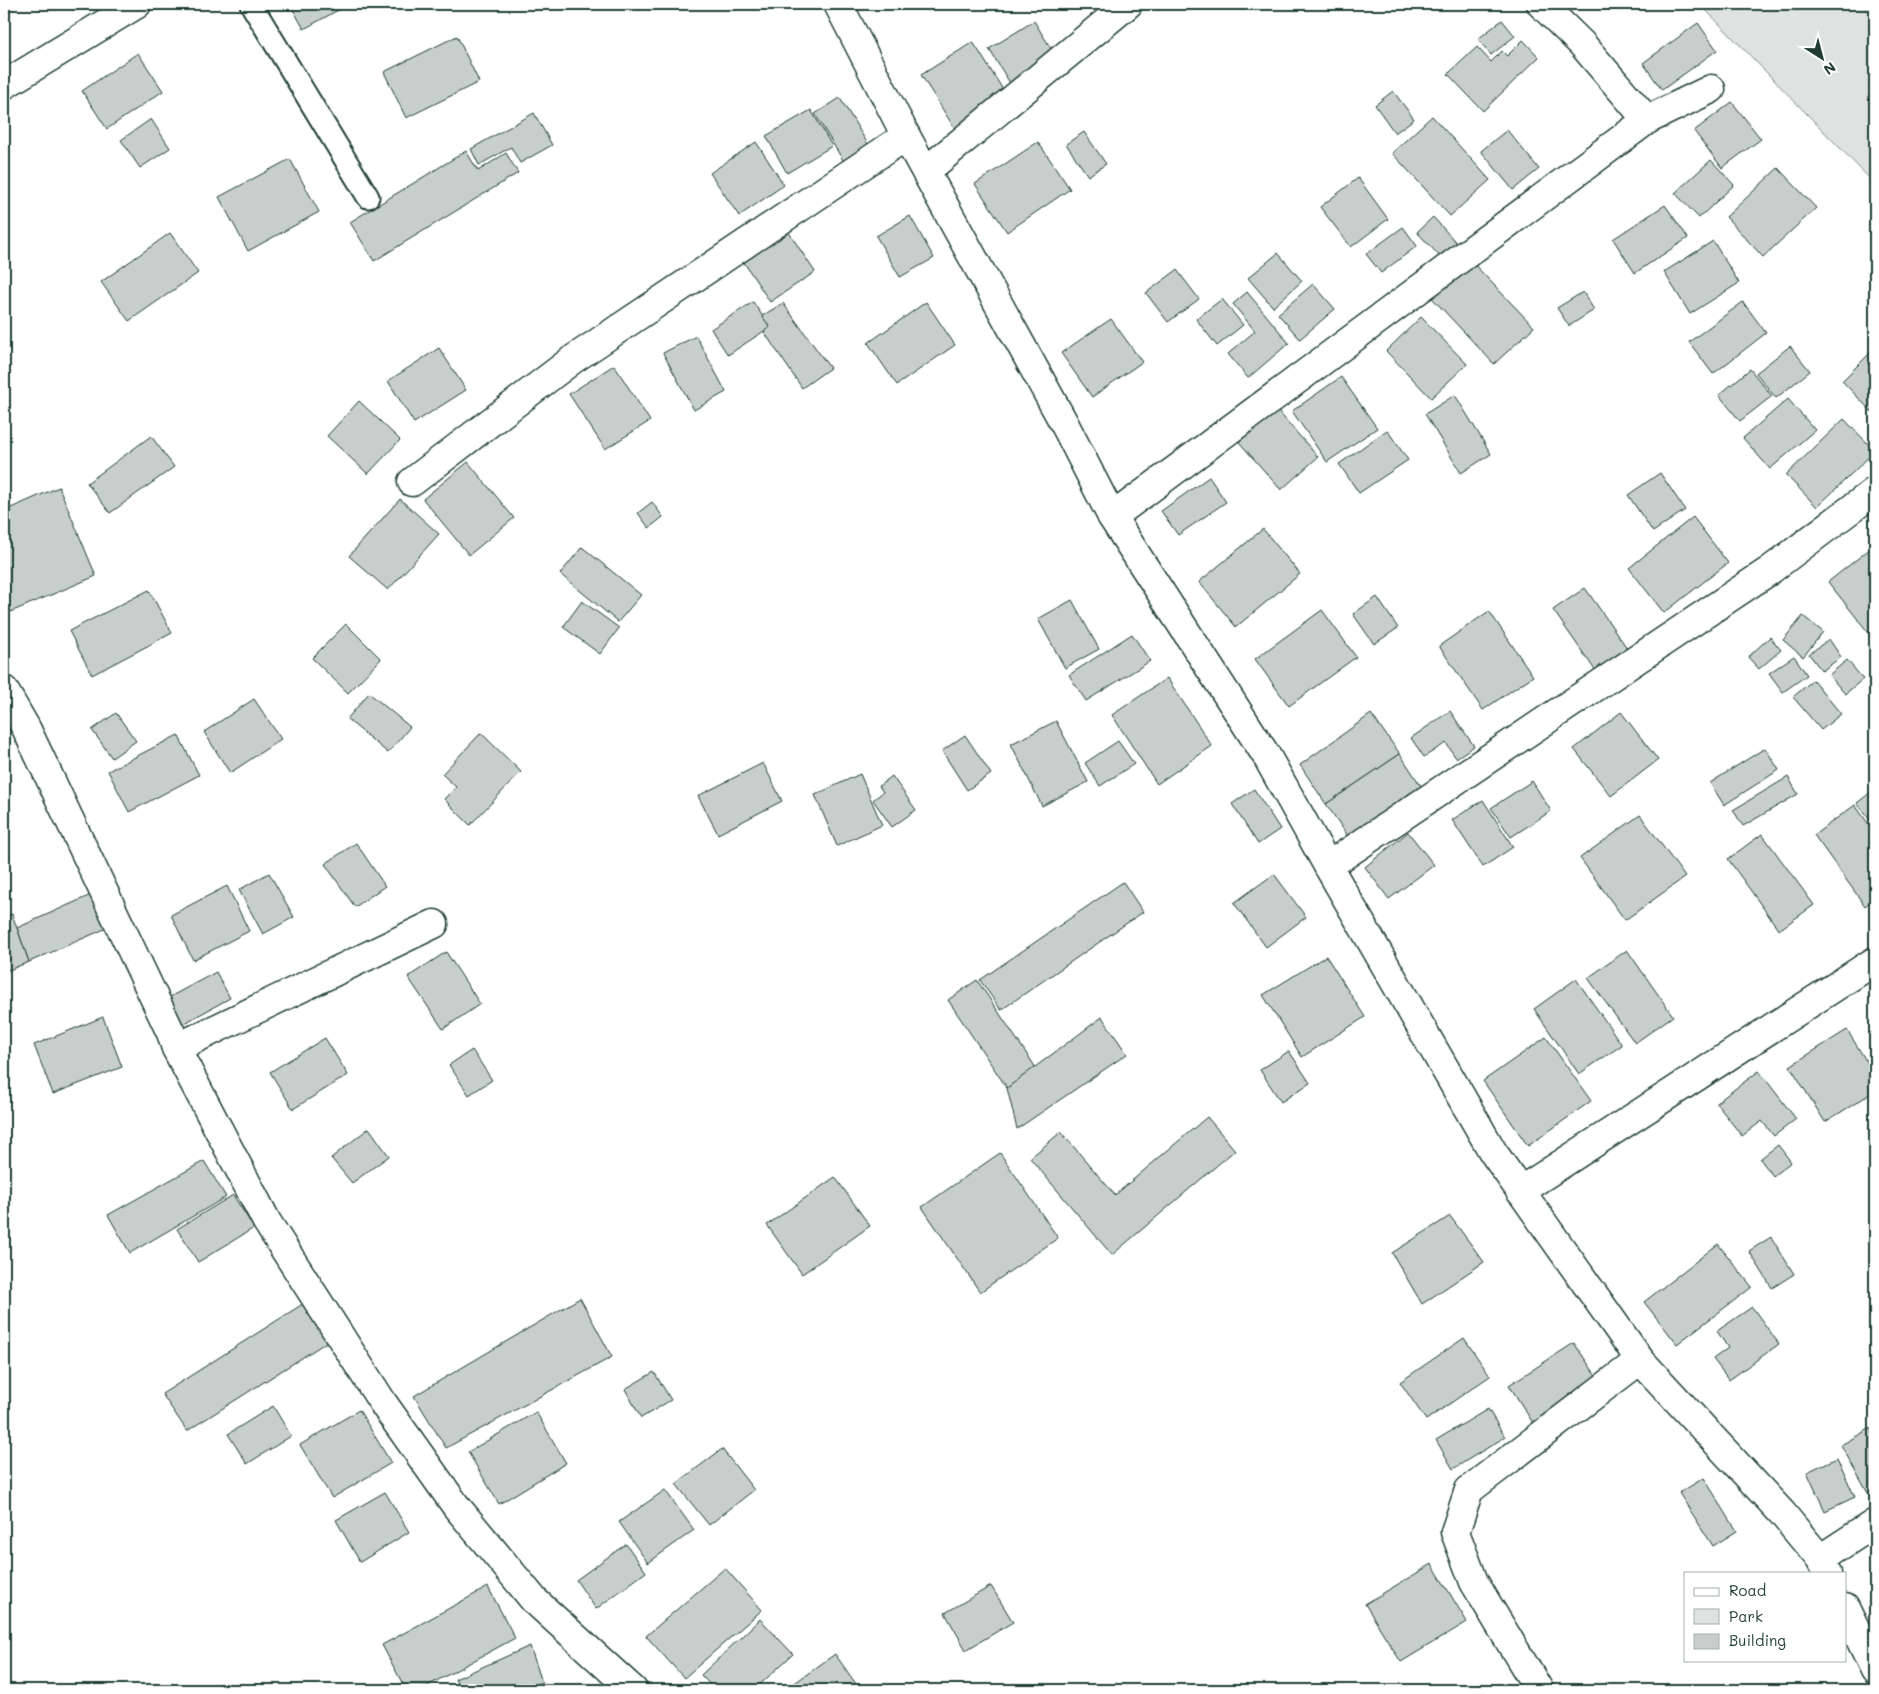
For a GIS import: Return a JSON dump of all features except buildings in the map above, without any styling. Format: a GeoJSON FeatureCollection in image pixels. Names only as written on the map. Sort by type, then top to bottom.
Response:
{"type":"FeatureCollection","features":[{"type":"Feature","properties":{"kind":"street"},"geometry":{"type":"LineString","coordinates":[[4,85],[137,4]]}},
{"type":"Feature","properties":{"kind":"street"},"geometry":{"type":"LineString","coordinates":[[838,4],[906,136],[1064,423],[1112,517],[1266,755],[1493,1152],[1640,1360],[1782,1513],[1824,1566],[1875,1523]]}},
{"type":"Feature","properties":{"kind":"street"},"geometry":{"type":"LineString","coordinates":[[926,171],[1128,4]]}},
{"type":"Feature","properties":{"kind":"street"},"geometry":{"type":"LineString","coordinates":[[1541,4],[1582,44],[1647,120]]}},
{"type":"Feature","properties":{"kind":"street"},"geometry":{"type":"LineString","coordinates":[[1112,517],[1647,120],[1711,89]]}},
{"type":"Feature","properties":{"kind":"street"},"geometry":{"type":"LineString","coordinates":[[412,482],[572,360],[906,136]]}},
{"type":"Feature","properties":{"kind":"street"},"geometry":{"type":"LineString","coordinates":[[1328,866],[1769,570],[1875,491]]}},
{"type":"Feature","properties":{"kind":"street"},"geometry":{"type":"LineString","coordinates":[[4,690],[26,728],[171,1033],[176,1048],[267,1222],[383,1403],[456,1506],[534,1600],[633,1690]]}},
{"type":"Feature","properties":{"kind":"street"},"geometry":{"type":"LineString","coordinates":[[176,1048],[434,924]]}},
{"type":"Feature","properties":{"kind":"street"},"geometry":{"type":"LineString","coordinates":[[1520,1190],[1875,961]]}},
{"type":"Feature","properties":{"kind":"street"},"geometry":{"type":"LineString","coordinates":[[1539,1690],[1474,1582],[1455,1532],[1470,1490],[1640,1360]]}},
{"type":"Feature","properties":{"kind":"street"},"geometry":{"type":"LineString","coordinates":[[1846,1610],[1875,1670]]}},
{"type":"Feature","properties":{"kind":"lane"},"geometry":{"type":"LineString","coordinates":[[251,4],[368,197]]}},
{"type":"Feature","properties":{"kind":"green space"},"geometry":{"type":"Polygon","coordinates":[[[1700,4],[1875,4],[1875,184],[1700,4]]]}}]}
